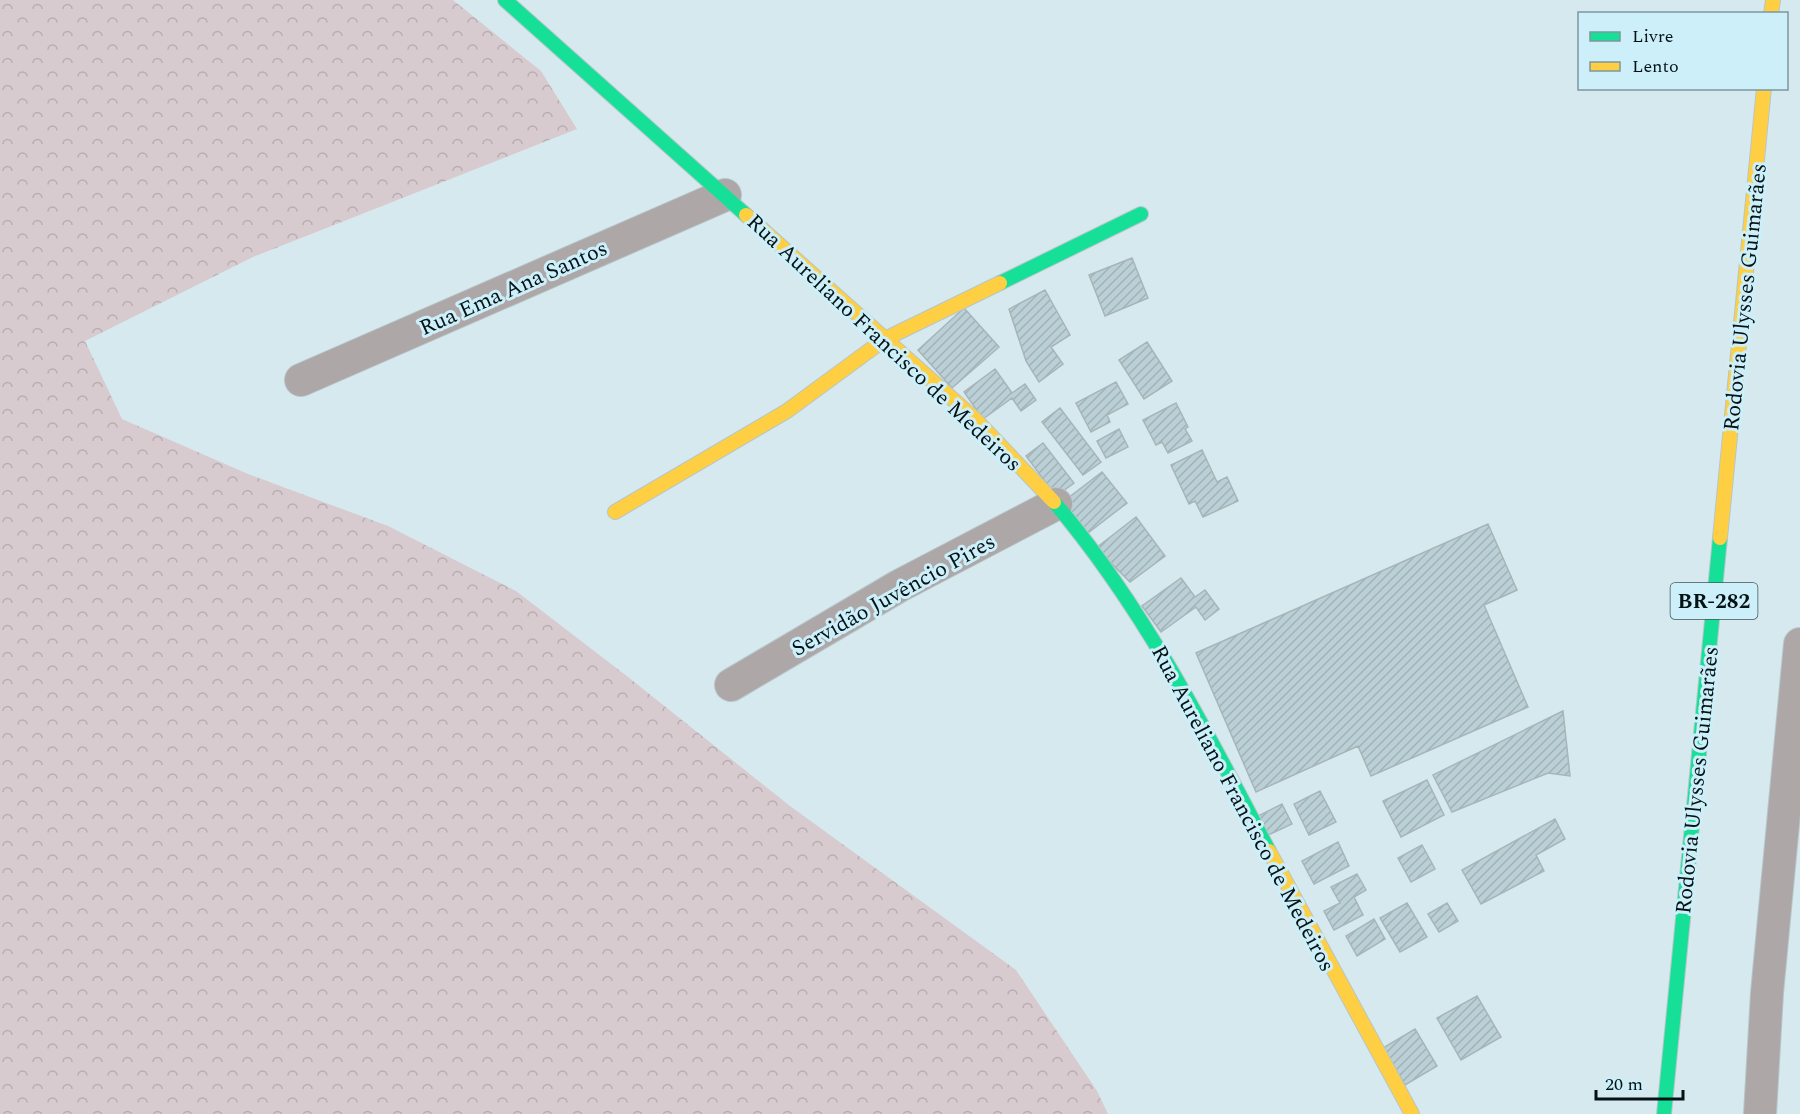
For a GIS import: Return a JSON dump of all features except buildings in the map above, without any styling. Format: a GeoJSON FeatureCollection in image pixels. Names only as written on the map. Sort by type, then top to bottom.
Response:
{"type":"FeatureCollection","features":[{"type":"Feature","properties":{"kind":"main road","name":"Rua Aureliano Francisco de Medeiros"},"geometry":{"type":"LineString","coordinates":[[505,0],[975,419],[1056,504],[1103,567],[1155,644],[1201,720],[1309,929],[1412,1114]]}},
{"type":"Feature","properties":{"kind":"main road","name":"Rodovia Ulysses Guimarães"},"geometry":{"type":"LineString","coordinates":[[1664,1114],[1764,90]]}},
{"type":"Feature","properties":{"kind":"main road"},"geometry":{"type":"LineString","coordinates":[[615,512],[787,411],[885,339],[1141,214]]}},
{"type":"Feature","properties":{"kind":"street","name":"Rua Ema Ana Santos"},"geometry":{"type":"LineString","coordinates":[[301,380],[725,195]]}},
{"type":"Feature","properties":{"kind":"street","name":"Servidão Juvêncio Pires"},"geometry":{"type":"LineString","coordinates":[[731,685],[899,586],[1056,504]]}},
{"type":"Feature","properties":{"kind":"street"},"geometry":{"type":"LineString","coordinates":[[1760,1114],[1767,993],[1800,644]]}},
{"type":"Feature","properties":{"kind":"green space"},"geometry":{"type":"Polygon","coordinates":[[[0,0],[453,0],[541,71],[577,129],[253,257],[85,341],[122,419],[248,474],[388,526],[516,591],[790,806],[1016,970],[1097,1091],[1108,1114],[0,1114],[0,0]]]}},
{"type":"Feature","properties":{"kind":"traffic: fast"},"geometry":{"type":"LineString","coordinates":[[505,0],[746,215]]}},
{"type":"Feature","properties":{"kind":"traffic: fast"},"geometry":{"type":"LineString","coordinates":[[1000,283],[1141,214]]}},
{"type":"Feature","properties":{"kind":"traffic: fast"},"geometry":{"type":"LineString","coordinates":[[1054,502],[1116,583],[1144,626],[1197,715],[1269,851]]}},
{"type":"Feature","properties":{"kind":"traffic: fast"},"geometry":{"type":"LineString","coordinates":[[1664,1114],[1720,538]]}},
{"type":"Feature","properties":{"kind":"traffic: slow"},"geometry":{"type":"LineString","coordinates":[[1771,12],[1773,0]]}},
{"type":"Feature","properties":{"kind":"traffic: slow"},"geometry":{"type":"LineString","coordinates":[[1720,538],[1764,90]]}},
{"type":"Feature","properties":{"kind":"traffic: slow"},"geometry":{"type":"LineString","coordinates":[[746,215],[975,419],[1054,502]]}},
{"type":"Feature","properties":{"kind":"traffic: slow"},"geometry":{"type":"LineString","coordinates":[[615,512],[787,411],[885,339],[1000,283]]}},
{"type":"Feature","properties":{"kind":"traffic: slow"},"geometry":{"type":"LineString","coordinates":[[1269,851],[1412,1114]]}}]}
